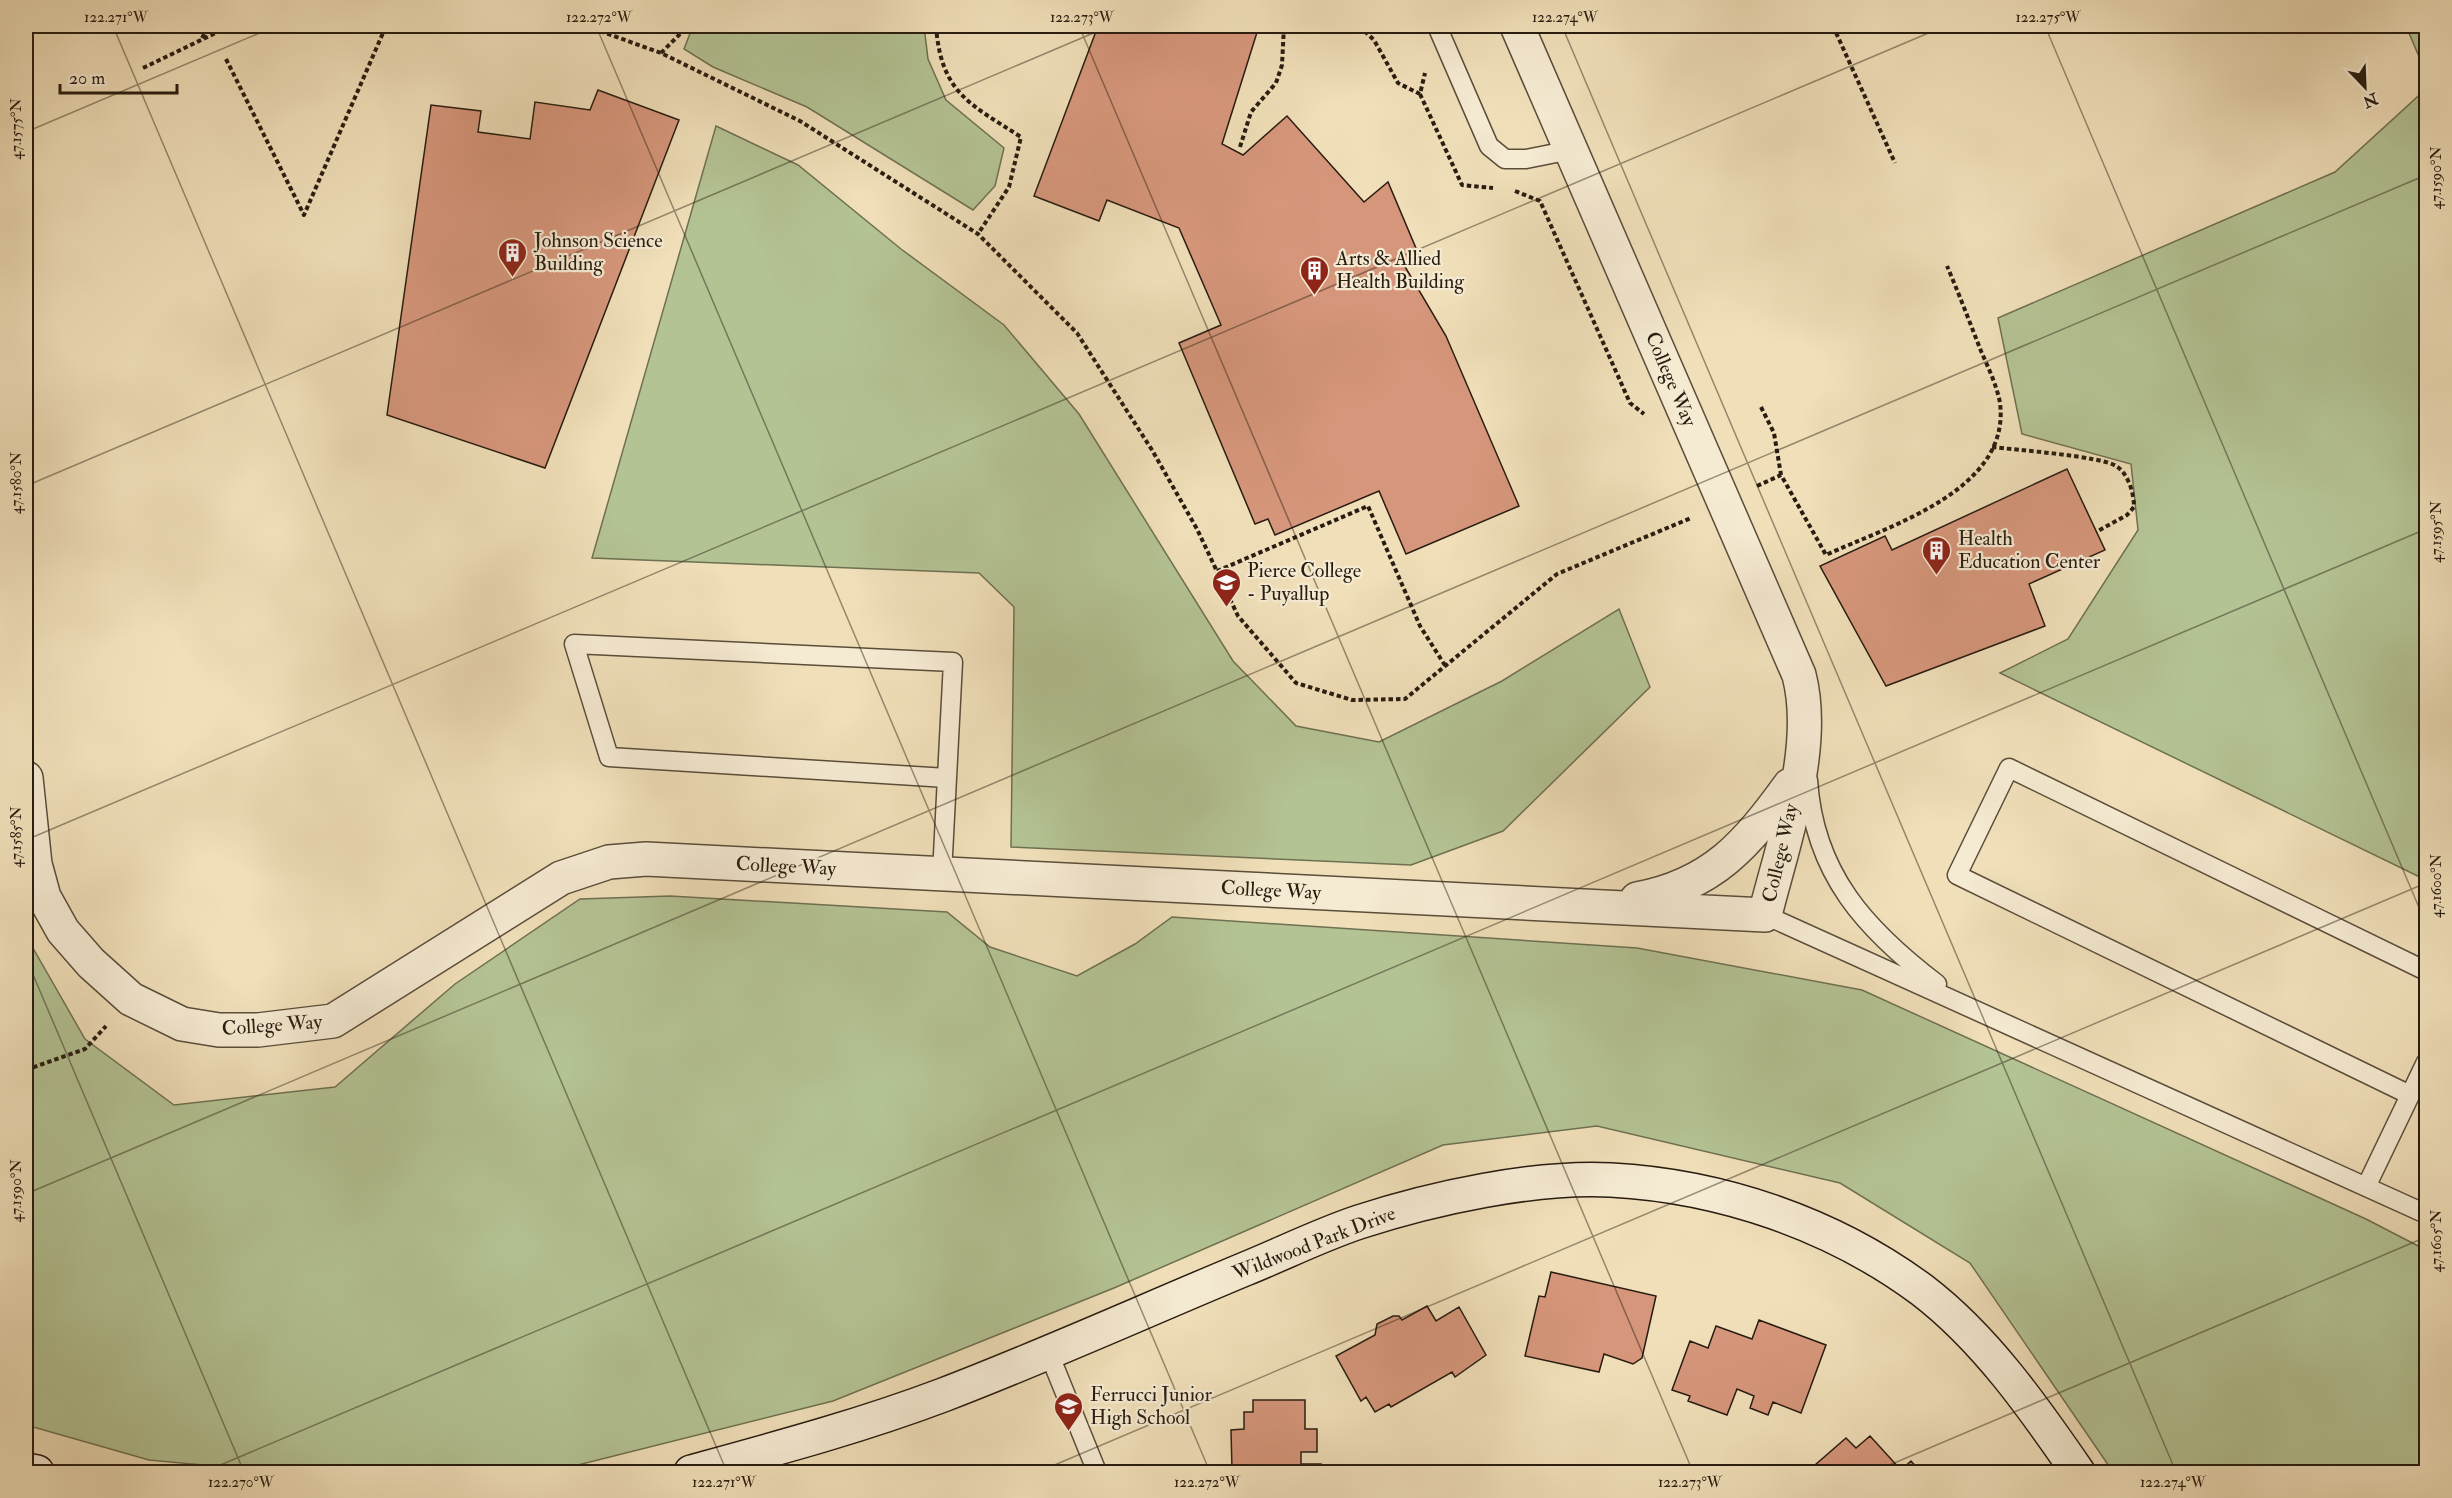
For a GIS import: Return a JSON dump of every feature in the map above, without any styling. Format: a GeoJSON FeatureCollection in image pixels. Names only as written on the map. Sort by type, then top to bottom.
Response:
{"type":"FeatureCollection","features":[{"type":"Feature","properties":{"kind":"street","name":"College Way"},"geometry":{"type":"LineString","coordinates":[[26,778],[35,864],[44,897],[63,931],[91,963],[131,999],[182,1024],[219,1030],[258,1030],[333,1021],[561,878],[609,862],[646,859],[1766,915],[1800,771],[1806,732],[1805,700],[1799,675],[1517,26]]}},
{"type":"Feature","properties":{"kind":"street"},"geometry":{"type":"LineString","coordinates":[[1596,906],[1679,888],[1709,872],[1731,856],[1756,832],[1800,771]]}},
{"type":"Feature","properties":{"kind":"street","name":"Wildwood Park Drive"},"geometry":{"type":"LineString","coordinates":[[691,1473],[859,1424],[944,1394],[1357,1223],[1429,1202],[1537,1183],[1609,1179],[1689,1188],[1802,1222],[1863,1254],[1923,1291],[1969,1334],[2013,1383],[2078,1473]]}},
{"type":"Feature","properties":{"kind":"street"},"geometry":{"type":"LineString","coordinates":[[26,1470],[37,1473]]}},
{"type":"Feature","properties":{"kind":"lane"},"geometry":{"type":"LineString","coordinates":[[1437,26],[1489,146],[1506,159],[1526,159],[1571,150]]}},
{"type":"Feature","properties":{"kind":"lane"},"geometry":{"type":"LineString","coordinates":[[942,874],[947,778],[953,662],[574,644],[609,758],[947,778]]}},
{"type":"Feature","properties":{"kind":"lane"},"geometry":{"type":"LineString","coordinates":[[1806,732],[1809,798],[1815,828],[1839,886],[1867,923],[1909,963],[1962,1004]]}},
{"type":"Feature","properties":{"kind":"lane"},"geometry":{"type":"LineString","coordinates":[[2410,1095],[1957,875],[2009,768],[2427,971]]}},
{"type":"Feature","properties":{"kind":"lane"},"geometry":{"type":"LineString","coordinates":[[1766,915],[2427,1214]]}},
{"type":"Feature","properties":{"kind":"lane"},"geometry":{"type":"LineString","coordinates":[[2366,1187],[2427,1062]]}},
{"type":"Feature","properties":{"kind":"lane"},"geometry":{"type":"LineString","coordinates":[[1048,1351],[1098,1473]]}},
{"type":"Feature","properties":{"kind":"path"},"geometry":{"type":"LineString","coordinates":[[202,39],[209,26]]}},
{"type":"Feature","properties":{"kind":"path"},"geometry":{"type":"LineString","coordinates":[[143,69],[230,26]]}},
{"type":"Feature","properties":{"kind":"path"},"geometry":{"type":"LineString","coordinates":[[225,59],[304,215],[386,26]]}},
{"type":"Feature","properties":{"kind":"path"},"geometry":{"type":"LineString","coordinates":[[586,26],[661,53],[800,121],[978,234],[1077,333],[1152,450],[1197,529],[1238,616],[1296,682],[1352,700],[1405,699],[1557,574],[1691,518],[1781,475]]}},
{"type":"Feature","properties":{"kind":"path"},"geometry":{"type":"LineString","coordinates":[[661,53],[688,26]]}},
{"type":"Feature","properties":{"kind":"path"},"geometry":{"type":"LineString","coordinates":[[936,26],[937,40],[948,78],[966,102],[1021,137],[1009,187],[978,234]]}},
{"type":"Feature","properties":{"kind":"path"},"geometry":{"type":"LineString","coordinates":[[1240,147],[1251,112],[1276,83],[1282,64],[1284,26]]}},
{"type":"Feature","properties":{"kind":"path"},"geometry":{"type":"LineString","coordinates":[[1359,26],[1374,40],[1398,83],[1420,94]]}},
{"type":"Feature","properties":{"kind":"path"},"geometry":{"type":"LineString","coordinates":[[1833,26],[1895,163]]}},
{"type":"Feature","properties":{"kind":"path"},"geometry":{"type":"LineString","coordinates":[[1425,71],[1420,94],[1462,185],[1502,188]]}},
{"type":"Feature","properties":{"kind":"path"},"geometry":{"type":"LineString","coordinates":[[1512,189],[1540,201],[1630,403],[1645,415]]}},
{"type":"Feature","properties":{"kind":"path"},"geometry":{"type":"LineString","coordinates":[[1761,406],[1774,433],[1781,475],[1826,555],[1946,500],[1987,460],[1997,435],[2000,404],[1947,266]]}},
{"type":"Feature","properties":{"kind":"path"},"geometry":{"type":"LineString","coordinates":[[1992,447],[2093,460],[2116,466],[2126,477],[2134,494],[2134,507],[2127,515],[2096,531]]}},
{"type":"Feature","properties":{"kind":"path"},"geometry":{"type":"LineString","coordinates":[[1217,571],[1368,506],[1420,626],[1446,667]]}},
{"type":"Feature","properties":{"kind":"path"},"geometry":{"type":"LineString","coordinates":[[1686,507],[1691,518]]}},
{"type":"Feature","properties":{"kind":"path"},"geometry":{"type":"LineString","coordinates":[[26,1070],[85,1049],[131,999]]}},
{"type":"Feature","properties":{"kind":"green space"},"geometry":{"type":"Polygon","coordinates":[[[698,26],[924,26],[928,59],[946,100],[1004,148],[995,186],[973,210],[807,107],[713,67],[684,49],[691,31],[698,26]]]}},
{"type":"Feature","properties":{"kind":"green space"},"geometry":{"type":"Polygon","coordinates":[[[2406,26],[2426,26],[2426,73],[2406,26]]]}},
{"type":"Feature","properties":{"kind":"green space"},"geometry":{"type":"Polygon","coordinates":[[[2426,89],[2426,880],[2000,673],[2068,639],[2138,530],[2131,464],[2022,434],[1998,318],[2335,172],[2426,89]]]}},
{"type":"Feature","properties":{"kind":"green space"},"geometry":{"type":"Polygon","coordinates":[[[716,126],[798,165],[901,249],[1004,325],[1079,414],[1233,661],[1296,726],[1379,742],[1502,681],[1619,609],[1650,687],[1503,831],[1411,865],[1011,847],[1014,607],[979,573],[592,558],[716,126]]]}},
{"type":"Feature","properties":{"kind":"green space"},"geometry":{"type":"Polygon","coordinates":[[[670,896],[947,912],[990,947],[1077,976],[1135,944],[1172,917],[1637,948],[1862,990],[2366,1219],[2426,1250],[2426,1472],[2113,1472],[1970,1263],[1840,1183],[1597,1126],[1443,1145],[1114,1288],[833,1401],[574,1466],[405,1472],[277,1472],[149,1460],[26,1425],[26,936],[85,1039],[174,1105],[335,1087],[455,984],[580,899],[670,896]]]}},
{"type":"Feature","properties":{"kind":"building","name":"Arts & Allied Health Building"},"geometry":{"type":"Polygon","coordinates":[[[1098,26],[1259,26],[1222,144],[1243,155],[1287,116],[1364,202],[1388,182],[1421,260],[1404,265],[1446,336],[1519,506],[1406,554],[1379,491],[1275,535],[1268,519],[1255,524],[1179,343],[1221,325],[1179,228],[1107,200],[1099,221],[1034,196],[1098,26]]]}},
{"type":"Feature","properties":{"kind":"building","name":"Johnson Science Building"},"geometry":{"type":"Polygon","coordinates":[[[598,90],[679,120],[545,468],[387,415],[431,105],[481,111],[478,132],[530,139],[535,102],[590,110],[598,90]]]}},
{"type":"Feature","properties":{"kind":"building","name":"Health Education Center"},"geometry":{"type":"Polygon","coordinates":[[[2067,469],[2105,550],[2029,584],[2045,626],[1886,686],[1820,566],[1885,536],[1892,550],[2067,469]]]}},
{"type":"Feature","properties":{"kind":"building"},"geometry":{"type":"Polygon","coordinates":[[[1551,1272],[1656,1296],[1642,1358],[1633,1364],[1604,1354],[1599,1372],[1525,1356],[1539,1296],[1545,1297],[1551,1272]]]}},
{"type":"Feature","properties":{"kind":"building"},"geometry":{"type":"Polygon","coordinates":[[[1427,1306],[1436,1321],[1459,1307],[1486,1355],[1455,1377],[1452,1372],[1391,1407],[1389,1404],[1375,1412],[1366,1397],[1361,1401],[1336,1356],[1375,1335],[1377,1324],[1393,1316],[1399,1316],[1402,1320],[1427,1306]]]}},
{"type":"Feature","properties":{"kind":"building"},"geometry":{"type":"Polygon","coordinates":[[[1759,1320],[1826,1345],[1801,1413],[1773,1402],[1768,1415],[1750,1408],[1754,1396],[1737,1389],[1727,1415],[1688,1401],[1690,1396],[1672,1390],[1690,1341],[1708,1348],[1716,1326],[1752,1339],[1759,1320]]]}},
{"type":"Feature","properties":{"kind":"building"},"geometry":{"type":"Polygon","coordinates":[[[1253,1400],[1305,1400],[1305,1429],[1317,1429],[1317,1452],[1301,1452],[1301,1464],[1321,1464],[1321,1472],[1235,1472],[1232,1470],[1231,1430],[1244,1429],[1244,1412],[1253,1412],[1253,1400]]]}},
{"type":"Feature","properties":{"kind":"building"},"geometry":{"type":"Polygon","coordinates":[[[1870,1436],[1901,1470],[1911,1461],[1921,1472],[1807,1472],[1846,1438],[1856,1448],[1870,1436]]]}},
{"type":"Feature","properties":{"kind":"place","name":"Johnson Science Building"},"geometry":{"type":"Point","coordinates":[513,278]}},
{"type":"Feature","properties":{"kind":"place","name":"Arts & Allied Health Building"},"geometry":{"type":"Point","coordinates":[1315,296]}},
{"type":"Feature","properties":{"kind":"place","name":"Health Education Center"},"geometry":{"type":"Point","coordinates":[1937,576]}},
{"type":"Feature","properties":{"kind":"place","name":"Pierce College - Puyallup"},"geometry":{"type":"Point","coordinates":[1226,608]}},
{"type":"Feature","properties":{"kind":"place","name":"Ferrucci Junior High School"},"geometry":{"type":"Point","coordinates":[1069,1432]}}]}
